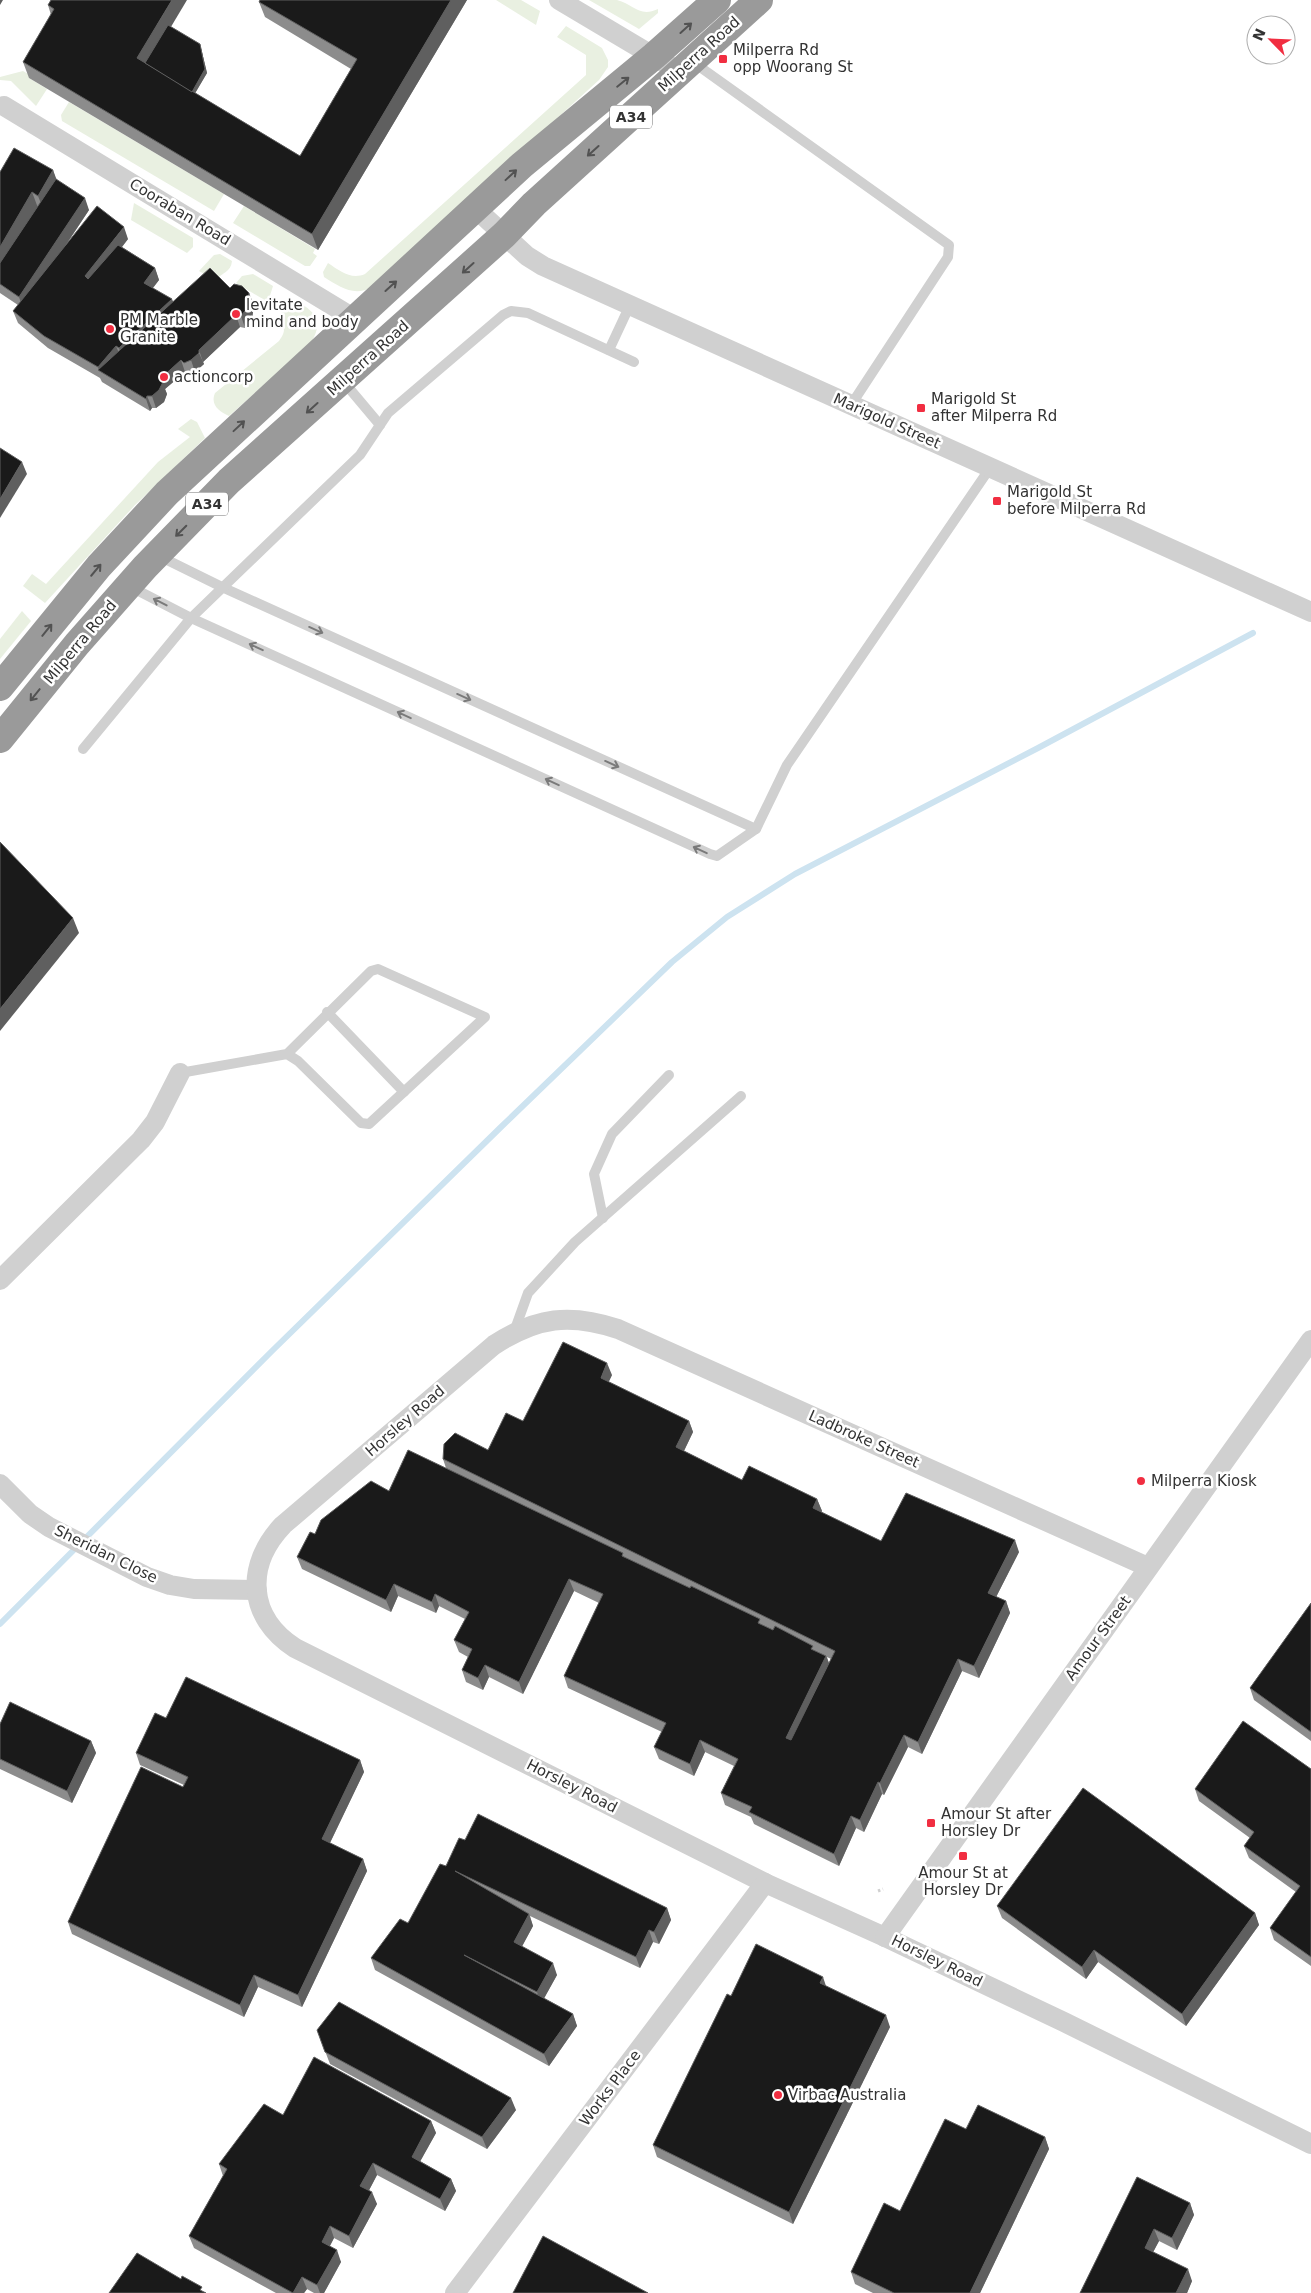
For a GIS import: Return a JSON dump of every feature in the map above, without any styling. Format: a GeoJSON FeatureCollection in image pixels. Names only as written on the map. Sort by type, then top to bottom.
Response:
{"type":"FeatureCollection","features":[{"type":"Feature","properties":{"kind":"highway","name":"Milperra Road"},"geometry":{"type":"LineString","coordinates":[[0,688],[99,566],[143,517],[203,459],[522,166],[654,56],[717,0]]}},
{"type":"Feature","properties":{"kind":"highway","name":"Milperra Road"},"geometry":{"type":"LineString","coordinates":[[0,739],[77,644],[128,586],[229,482],[504,235],[534,204],[759,0]]}},
{"type":"Feature","properties":{"kind":"street"},"geometry":{"type":"LineString","coordinates":[[559,0],[654,56],[686,67]]}},
{"type":"Feature","properties":{"kind":"street","name":"Cooraban Road"},"geometry":{"type":"LineString","coordinates":[[4,106],[355,318]]}},
{"type":"Feature","properties":{"kind":"street","name":"Marigold Street"},"geometry":{"type":"LineString","coordinates":[[476,209],[527,256],[543,266],[1311,612]]}},
{"type":"Feature","properties":{"kind":"street"},"geometry":{"type":"LineString","coordinates":[[0,1280],[141,1140],[164,1106],[180,1073]]}},
{"type":"Feature","properties":{"kind":"street","name":"Horsley Road"},"geometry":{"type":"LineString","coordinates":[[578,1319],[557,1319],[534,1324],[514,1332],[473,1362],[283,1525],[271,1539],[263,1554],[257,1578],[261,1612],[267,1623],[284,1641],[295,1648],[765,1883],[885,1937],[1311,2144]]}},
{"type":"Feature","properties":{"kind":"street","name":"Ladbroke Street"},"geometry":{"type":"LineString","coordinates":[[578,1319],[598,1322],[626,1333],[1148,1567]]}},
{"type":"Feature","properties":{"kind":"street","name":"Amour Street"},"geometry":{"type":"LineString","coordinates":[[885,1937],[1311,1340]]}},
{"type":"Feature","properties":{"kind":"street","name":"Sheridan Close"},"geometry":{"type":"LineString","coordinates":[[0,1484],[30,1514],[49,1526],[147,1577],[170,1585],[194,1589],[257,1590]]}},
{"type":"Feature","properties":{"kind":"street","name":"Works Place"},"geometry":{"type":"LineString","coordinates":[[455,2293],[765,1883]]}},
{"type":"Feature","properties":{"kind":"lane"},"geometry":{"type":"LineString","coordinates":[[686,67],[949,245],[948,257],[851,405]]}},
{"type":"Feature","properties":{"kind":"lane"},"geometry":{"type":"LineString","coordinates":[[609,350],[630,305]]}},
{"type":"Feature","properties":{"kind":"lane"},"geometry":{"type":"LineString","coordinates":[[83,749],[191,618],[360,455],[388,413],[503,315],[511,311],[528,313],[634,362]]}},
{"type":"Feature","properties":{"kind":"lane"},"geometry":{"type":"LineString","coordinates":[[343,380],[380,426]]}},
{"type":"Feature","properties":{"kind":"lane"},"geometry":{"type":"LineString","coordinates":[[128,586],[191,618],[717,856],[723,854],[756,829],[787,765],[990,468]]}},
{"type":"Feature","properties":{"kind":"lane"},"geometry":{"type":"LineString","coordinates":[[157,555],[224,588],[756,829]]}},
{"type":"Feature","properties":{"kind":"lane"},"geometry":{"type":"LineString","coordinates":[[180,1073],[287,1054],[327,1012],[371,971],[378,969],[485,1017],[369,1124],[360,1123],[298,1061],[287,1054]]}},
{"type":"Feature","properties":{"kind":"lane"},"geometry":{"type":"LineString","coordinates":[[327,1012],[404,1092]]}},
{"type":"Feature","properties":{"kind":"lane"},"geometry":{"type":"LineString","coordinates":[[603,1218],[594,1174],[612,1134],[669,1075]]}},
{"type":"Feature","properties":{"kind":"lane"},"geometry":{"type":"LineString","coordinates":[[514,1332],[528,1293],[575,1242],[741,1096]]}},
{"type":"Feature","properties":{"kind":"path"},"geometry":{"type":"LineString","coordinates":[[878,1892],[883,1889]]}},
{"type":"Feature","properties":{"kind":"green space"},"geometry":{"type":"Polygon","coordinates":[[[496,0],[521,0],[540,11],[536,25],[496,0]]]}},
{"type":"Feature","properties":{"kind":"green space"},"geometry":{"type":"Polygon","coordinates":[[[589,0],[617,0],[641,11],[646,12],[658,9],[658,13],[639,29],[589,0]]]}},
{"type":"Feature","properties":{"kind":"green space"},"geometry":{"type":"Polygon","coordinates":[[[566,26],[602,48],[608,60],[608,67],[599,80],[372,287],[353,291],[341,287],[324,277],[323,272],[328,263],[341,272],[350,275],[360,276],[365,274],[586,75],[586,55],[557,37],[566,26]]]}},
{"type":"Feature","properties":{"kind":"green space"},"geometry":{"type":"Polygon","coordinates":[[[23,71],[30,75],[29,78],[47,89],[36,106],[11,81],[0,80],[0,77],[23,71]]]}},
{"type":"Feature","properties":{"kind":"green space"},"geometry":{"type":"Polygon","coordinates":[[[69,102],[224,194],[214,211],[62,121],[61,115],[69,102]]]}},
{"type":"Feature","properties":{"kind":"green space"},"geometry":{"type":"Polygon","coordinates":[[[134,203],[193,238],[193,247],[187,253],[131,220],[134,203]]]}},
{"type":"Feature","properties":{"kind":"green space"},"geometry":{"type":"Polygon","coordinates":[[[244,206],[315,249],[313,253],[317,256],[310,266],[305,266],[233,223],[244,206]]]}},
{"type":"Feature","properties":{"kind":"green space"},"geometry":{"type":"Polygon","coordinates":[[[220,254],[232,261],[230,268],[226,272],[215,280],[199,271],[214,255],[220,254]]]}},
{"type":"Feature","properties":{"kind":"green space"},"geometry":{"type":"Polygon","coordinates":[[[253,274],[273,286],[268,302],[236,283],[242,276],[253,274]]]}},
{"type":"Feature","properties":{"kind":"green space"},"geometry":{"type":"Polygon","coordinates":[[[294,299],[315,316],[317,327],[311,343],[229,416],[222,412],[216,407],[214,401],[215,393],[279,341],[284,332],[280,314],[294,299]]]}},
{"type":"Feature","properties":{"kind":"green space"},"geometry":{"type":"Polygon","coordinates":[[[191,419],[197,422],[205,438],[135,505],[45,603],[23,586],[32,574],[46,584],[158,462],[190,437],[178,429],[191,419]]]}},
{"type":"Feature","properties":{"kind":"green space"},"geometry":{"type":"Polygon","coordinates":[[[22,611],[31,621],[0,659],[0,639],[22,611]]]}},
{"type":"Feature","properties":{"kind":"building"},"geometry":{"type":"Polygon","coordinates":[[[51,0],[172,0],[137,58],[300,156],[357,59],[259,2],[260,0],[451,0],[312,234],[23,62],[54,9],[48,5],[51,0]]]}},
{"type":"Feature","properties":{"kind":"building"},"geometry":{"type":"Polygon","coordinates":[[[168,25],[200,44],[205,69],[192,92],[145,63],[168,25]]]}},
{"type":"Feature","properties":{"kind":"building"},"geometry":{"type":"Polygon","coordinates":[[[14,148],[53,170],[38,196],[32,192],[0,247],[0,172],[14,148]]]}},
{"type":"Feature","properties":{"kind":"building"},"geometry":{"type":"Polygon","coordinates":[[[56,179],[85,198],[19,297],[0,284],[0,263],[56,179]]]}},
{"type":"Feature","properties":{"kind":"building"},"geometry":{"type":"Polygon","coordinates":[[[97,206],[124,227],[85,276],[88,279],[118,245],[155,268],[144,283],[172,299],[119,348],[116,346],[98,367],[44,336],[13,311],[97,206]]]}},
{"type":"Feature","properties":{"kind":"building"},"geometry":{"type":"Polygon","coordinates":[[[210,268],[230,288],[234,284],[242,286],[249,293],[248,307],[241,316],[236,315],[191,360],[184,363],[181,360],[160,379],[163,382],[159,390],[152,396],[147,396],[146,399],[98,370],[210,268]]]}},
{"type":"Feature","properties":{"kind":"building"},"geometry":{"type":"Polygon","coordinates":[[[0,448],[22,462],[0,499],[0,448]]]}},
{"type":"Feature","properties":{"kind":"building"},"geometry":{"type":"Polygon","coordinates":[[[0,842],[73,918],[0,1009],[0,842]]]}},
{"type":"Feature","properties":{"kind":"building"},"geometry":{"type":"Polygon","coordinates":[[[563,1342],[607,1363],[601,1378],[689,1421],[676,1447],[742,1480],[749,1466],[817,1499],[813,1508],[881,1541],[906,1493],[1015,1540],[988,1593],[1006,1601],[974,1666],[958,1659],[918,1742],[904,1735],[860,1820],[851,1816],[834,1854],[749,1812],[752,1807],[721,1793],[738,1759],[700,1740],[690,1764],[654,1747],[666,1723],[564,1676],[603,1594],[569,1579],[519,1682],[485,1665],[478,1678],[462,1670],[472,1649],[454,1640],[469,1612],[435,1594],[432,1602],[394,1584],[386,1600],[297,1557],[310,1532],[315,1534],[321,1520],[371,1481],[389,1491],[408,1450],[623,1553],[622,1556],[760,1619],[758,1623],[773,1630],[775,1626],[813,1646],[811,1649],[826,1656],[786,1738],[791,1740],[835,1651],[443,1459],[444,1444],[455,1433],[488,1450],[506,1413],[523,1421],[563,1342]]]}},
{"type":"Feature","properties":{"kind":"building"},"geometry":{"type":"Polygon","coordinates":[[[1311,1603],[1311,1732],[1250,1688],[1311,1603]]]}},
{"type":"Feature","properties":{"kind":"building"},"geometry":{"type":"Polygon","coordinates":[[[186,1677],[360,1760],[322,1839],[363,1859],[298,1995],[254,1975],[240,2005],[68,1922],[141,1767],[183,1787],[188,1777],[136,1753],[155,1713],[166,1718],[186,1677]]]}},
{"type":"Feature","properties":{"kind":"building"},"geometry":{"type":"Polygon","coordinates":[[[10,1702],[91,1741],[67,1791],[0,1759],[0,1724],[10,1702]]]}},
{"type":"Feature","properties":{"kind":"building"},"geometry":{"type":"Polygon","coordinates":[[[1243,1721],[1311,1769],[1311,1957],[1270,1928],[1300,1886],[1244,1846],[1254,1832],[1195,1789],[1243,1721]]]}},
{"type":"Feature","properties":{"kind":"building"},"geometry":{"type":"Polygon","coordinates":[[[1083,1788],[1255,1913],[1182,2014],[1094,1950],[1082,1967],[997,1906],[1083,1788]]]}},
{"type":"Feature","properties":{"kind":"building"},"geometry":{"type":"Polygon","coordinates":[[[478,1814],[667,1908],[654,1932],[649,1930],[636,1957],[455,1871],[529,1914],[514,1942],[553,1963],[537,1992],[464,1955],[573,2014],[544,2054],[371,1958],[400,1919],[408,1923],[440,1864],[446,1866],[459,1838],[465,1840],[478,1814]]]}},
{"type":"Feature","properties":{"kind":"building"},"geometry":{"type":"Polygon","coordinates":[[[756,1944],[823,1977],[820,1983],[886,2015],[789,2212],[653,2145],[727,1994],[731,1996],[756,1944]]]}},
{"type":"Feature","properties":{"kind":"building"},"geometry":{"type":"Polygon","coordinates":[[[339,2002],[511,2098],[482,2137],[325,2052],[317,2030],[339,2002]]]}},
{"type":"Feature","properties":{"kind":"building"},"geometry":{"type":"Polygon","coordinates":[[[314,2057],[431,2121],[412,2157],[451,2179],[440,2199],[373,2163],[360,2186],[372,2192],[349,2236],[330,2226],[322,2242],[337,2250],[317,2285],[302,2277],[293,2293],[189,2236],[227,2169],[219,2164],[264,2104],[283,2115],[314,2057]]]}},
{"type":"Feature","properties":{"kind":"building"},"geometry":{"type":"Polygon","coordinates":[[[978,2105],[1045,2137],[970,2293],[894,2293],[851,2272],[884,2203],[900,2211],[945,2119],[966,2129],[978,2105]]]}},
{"type":"Feature","properties":{"kind":"building"},"geometry":{"type":"Polygon","coordinates":[[[1137,2177],[1190,2203],[1172,2238],[1154,2229],[1145,2248],[1188,2269],[1176,2293],[1080,2293],[1137,2177]]]}},
{"type":"Feature","properties":{"kind":"building"},"geometry":{"type":"Polygon","coordinates":[[[543,2236],[648,2293],[513,2293],[543,2236]]]}},
{"type":"Feature","properties":{"kind":"building"},"geometry":{"type":"Polygon","coordinates":[[[137,2253],[181,2279],[182,2276],[202,2287],[200,2290],[206,2293],[109,2293],[137,2253]]]}},
{"type":"Feature","properties":{"kind":"waterway"},"geometry":{"type":"LineString","coordinates":[[0,1624],[272,1351],[501,1127],[672,962],[727,917],[795,874],[1038,748],[1253,633]]}},
{"type":"Feature","properties":{"kind":"place","name":"Milperra Rd opp Woorang St"},"geometry":{"type":"Point","coordinates":[723,59]}},
{"type":"Feature","properties":{"kind":"place","name":"levitate mind and body"},"geometry":{"type":"Point","coordinates":[236,314]}},
{"type":"Feature","properties":{"kind":"place","name":"PM Marble Granite"},"geometry":{"type":"Point","coordinates":[110,329]}},
{"type":"Feature","properties":{"kind":"place","name":"actioncorp"},"geometry":{"type":"Point","coordinates":[164,377]}},
{"type":"Feature","properties":{"kind":"place","name":"Marigold St after Milperra Rd"},"geometry":{"type":"Point","coordinates":[921,408]}},
{"type":"Feature","properties":{"kind":"place","name":"Marigold St before Milperra Rd"},"geometry":{"type":"Point","coordinates":[997,501]}},
{"type":"Feature","properties":{"kind":"place","name":"Milperra Kiosk"},"geometry":{"type":"Point","coordinates":[1141,1481]}},
{"type":"Feature","properties":{"kind":"place","name":"Amour St after Horsley Dr"},"geometry":{"type":"Point","coordinates":[931,1823]}},
{"type":"Feature","properties":{"kind":"place","name":"Amour St at Horsley Dr"},"geometry":{"type":"Point","coordinates":[963,1856]}},
{"type":"Feature","properties":{"kind":"place","name":"Virbac Australia"},"geometry":{"type":"Point","coordinates":[778,2095]}}]}
